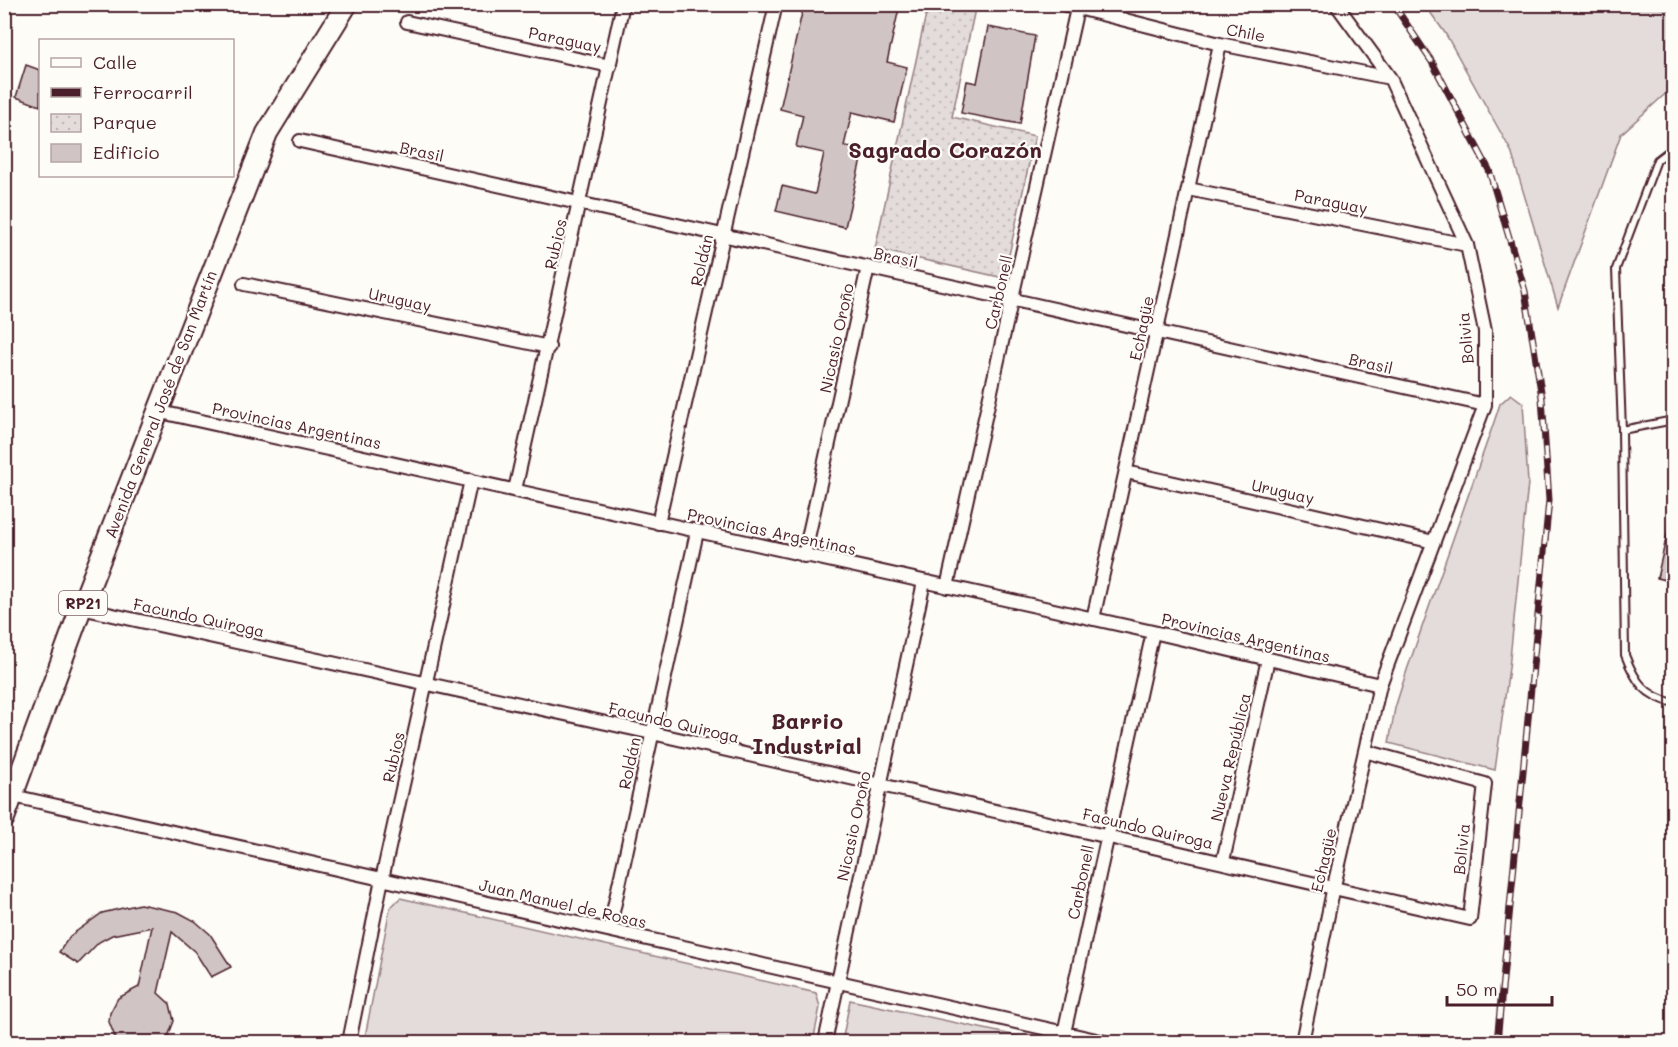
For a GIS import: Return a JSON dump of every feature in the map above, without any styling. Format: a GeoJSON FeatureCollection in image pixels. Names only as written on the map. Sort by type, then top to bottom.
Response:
{"type":"FeatureCollection","features":[{"type":"Feature","properties":{"kind":"main road","name":"Avenida General José de San Martín"},"geometry":{"type":"LineString","coordinates":[[4,818],[156,411],[267,133],[347,4]]}},
{"type":"Feature","properties":{"kind":"street","name":"Rubios"},"geometry":{"type":"LineString","coordinates":[[515,490],[581,202],[623,4]]}},
{"type":"Feature","properties":{"kind":"street","name":"Roldán"},"geometry":{"type":"LineString","coordinates":[[658,523],[776,4]]}},
{"type":"Feature","properties":{"kind":"street","name":"Chile"},"geometry":{"type":"LineString","coordinates":[[1062,4],[1078,6],[1220,44],[1390,78]]}},
{"type":"Feature","properties":{"kind":"street","name":"Bolivia"},"geometry":{"type":"LineString","coordinates":[[1336,4],[1390,78],[1467,245],[1485,331],[1485,405],[1380,686]]}},
{"type":"Feature","properties":{"kind":"street","name":"Carbonell"},"geometry":{"type":"LineString","coordinates":[[947,587],[1078,6]]}},
{"type":"Feature","properties":{"kind":"street","name":"Paraguay"},"geometry":{"type":"LineString","coordinates":[[407,22],[610,66]]}},
{"type":"Feature","properties":{"kind":"street","name":"Echagüe"},"geometry":{"type":"LineString","coordinates":[[1093,619],[1220,44]]}},
{"type":"Feature","properties":{"kind":"street","name":"Brasil"},"geometry":{"type":"LineString","coordinates":[[300,141],[1485,405]]}},
{"type":"Feature","properties":{"kind":"street","name":"Paraguay"},"geometry":{"type":"LineString","coordinates":[[1188,189],[1467,245]]}},
{"type":"Feature","properties":{"kind":"street","name":"Nicasio Oroño"},"geometry":{"type":"LineString","coordinates":[[804,556],[868,267]]}},
{"type":"Feature","properties":{"kind":"street","name":"Uruguay"},"geometry":{"type":"LineString","coordinates":[[244,284],[549,346]]}},
{"type":"Feature","properties":{"kind":"street","name":"Provincias Argentinas"},"geometry":{"type":"LineString","coordinates":[[156,411],[1153,632],[1380,686]]}},
{"type":"Feature","properties":{"kind":"street","name":"Uruguay"},"geometry":{"type":"LineString","coordinates":[[1126,472],[1434,542]]}},
{"type":"Feature","properties":{"kind":"street","name":"Rubios"},"geometry":{"type":"LineString","coordinates":[[350,1042],[382,879],[471,480]]}},
{"type":"Feature","properties":{"kind":"street","name":"Roldán"},"geometry":{"type":"LineString","coordinates":[[609,930],[697,532]]}},
{"type":"Feature","properties":{"kind":"street","name":"Nicasio Oroño"},"geometry":{"type":"LineString","coordinates":[[825,1042],[924,582]]}},
{"type":"Feature","properties":{"kind":"street","name":"Facundo Quiroga"},"geometry":{"type":"LineString","coordinates":[[81,608],[652,733],[1334,886],[1470,919]]}},
{"type":"Feature","properties":{"kind":"street","name":"Carbonell"},"geometry":{"type":"LineString","coordinates":[[1064,1033],[1153,632]]}},
{"type":"Feature","properties":{"kind":"street","name":"Nueva República"},"geometry":{"type":"LineString","coordinates":[[1223,861],[1268,659]]}},
{"type":"Feature","properties":{"kind":"street","name":"Echagüe"},"geometry":{"type":"LineString","coordinates":[[1302,1042],[1334,886],[1380,686]]}},
{"type":"Feature","properties":{"kind":"street","name":"Bolivia"},"geometry":{"type":"LineString","coordinates":[[1365,751],[1485,784],[1470,919]]}},
{"type":"Feature","properties":{"kind":"street","name":"Juan Manuel de Rosas"},"geometry":{"type":"LineString","coordinates":[[13,796],[1105,1042]]}},
{"type":"Feature","properties":{"kind":"lane"},"geometry":{"type":"LineString","coordinates":[[1674,147],[1657,160],[1616,269],[1622,430],[1624,655],[1634,680],[1658,699],[1674,703]]}},
{"type":"Feature","properties":{"kind":"lane"},"geometry":{"type":"LineString","coordinates":[[1622,430],[1674,420]]}},
{"type":"Feature","properties":{"kind":"green space"},"geometry":{"type":"Polygon","coordinates":[[[1647,4],[1673,11],[1673,87],[1621,134],[1558,307],[1511,151],[1445,33],[1425,5],[1647,4]]]}},
{"type":"Feature","properties":{"kind":"green space"},"geometry":{"type":"Polygon","coordinates":[[[928,5],[957,5],[975,9],[952,117],[1035,136],[1004,278],[875,249],[928,5]]]}},
{"type":"Feature","properties":{"kind":"green space"},"geometry":{"type":"Polygon","coordinates":[[[1511,394],[1523,403],[1528,483],[1509,668],[1495,770],[1389,743],[1395,708],[1407,670],[1500,404],[1511,394]]]}},
{"type":"Feature","properties":{"kind":"green space"},"geometry":{"type":"Polygon","coordinates":[[[400,898],[816,993],[820,1007],[813,1042],[364,1042],[390,908],[400,898]]]}},
{"type":"Feature","properties":{"kind":"green space"},"geometry":{"type":"Polygon","coordinates":[[[850,1000],[1045,1042],[842,1042],[850,1000]]]}},
{"type":"Feature","properties":{"kind":"building"},"geometry":{"type":"Polygon","coordinates":[[[804,4],[900,4],[887,62],[907,67],[894,122],[852,112],[844,146],[863,151],[845,227],[776,211],[782,186],[815,194],[824,153],[796,147],[803,115],[780,109],[804,4]]]}},
{"type":"Feature","properties":{"kind":"building"},"geometry":{"type":"Polygon","coordinates":[[[988,27],[1035,36],[1020,124],[961,113],[967,81],[977,83],[988,27]]]}},
{"type":"Feature","properties":{"kind":"building"},"geometry":{"type":"Polygon","coordinates":[[[26,65],[39,70],[39,106],[16,97],[26,65]]]}},
{"type":"Feature","properties":{"kind":"building"},"geometry":{"type":"Polygon","coordinates":[[[1669,526],[1674,527],[1674,582],[1657,578],[1669,526]]]}},
{"type":"Feature","properties":{"kind":"building"},"geometry":{"type":"Polygon","coordinates":[[[140,904],[178,912],[195,921],[210,934],[231,967],[211,977],[195,952],[172,932],[158,993],[170,1004],[174,1021],[166,1042],[117,1042],[109,1022],[110,1013],[118,998],[139,987],[152,927],[112,935],[99,942],[78,964],[59,952],[70,936],[102,913],[140,904]]]}},
{"type":"Feature","properties":{"kind":"railway"},"geometry":{"type":"LineString","coordinates":[[1393,4],[1432,62],[1489,170],[1525,291],[1542,398],[1549,500],[1497,1042]]}},
{"type":"Feature","properties":{"kind":"district","name":"Sagrado Corazón"},"geometry":{"type":"Point","coordinates":[945,149]}},
{"type":"Feature","properties":{"kind":"district","name":"Barrio Industrial"},"geometry":{"type":"Point","coordinates":[807,732]}}]}
